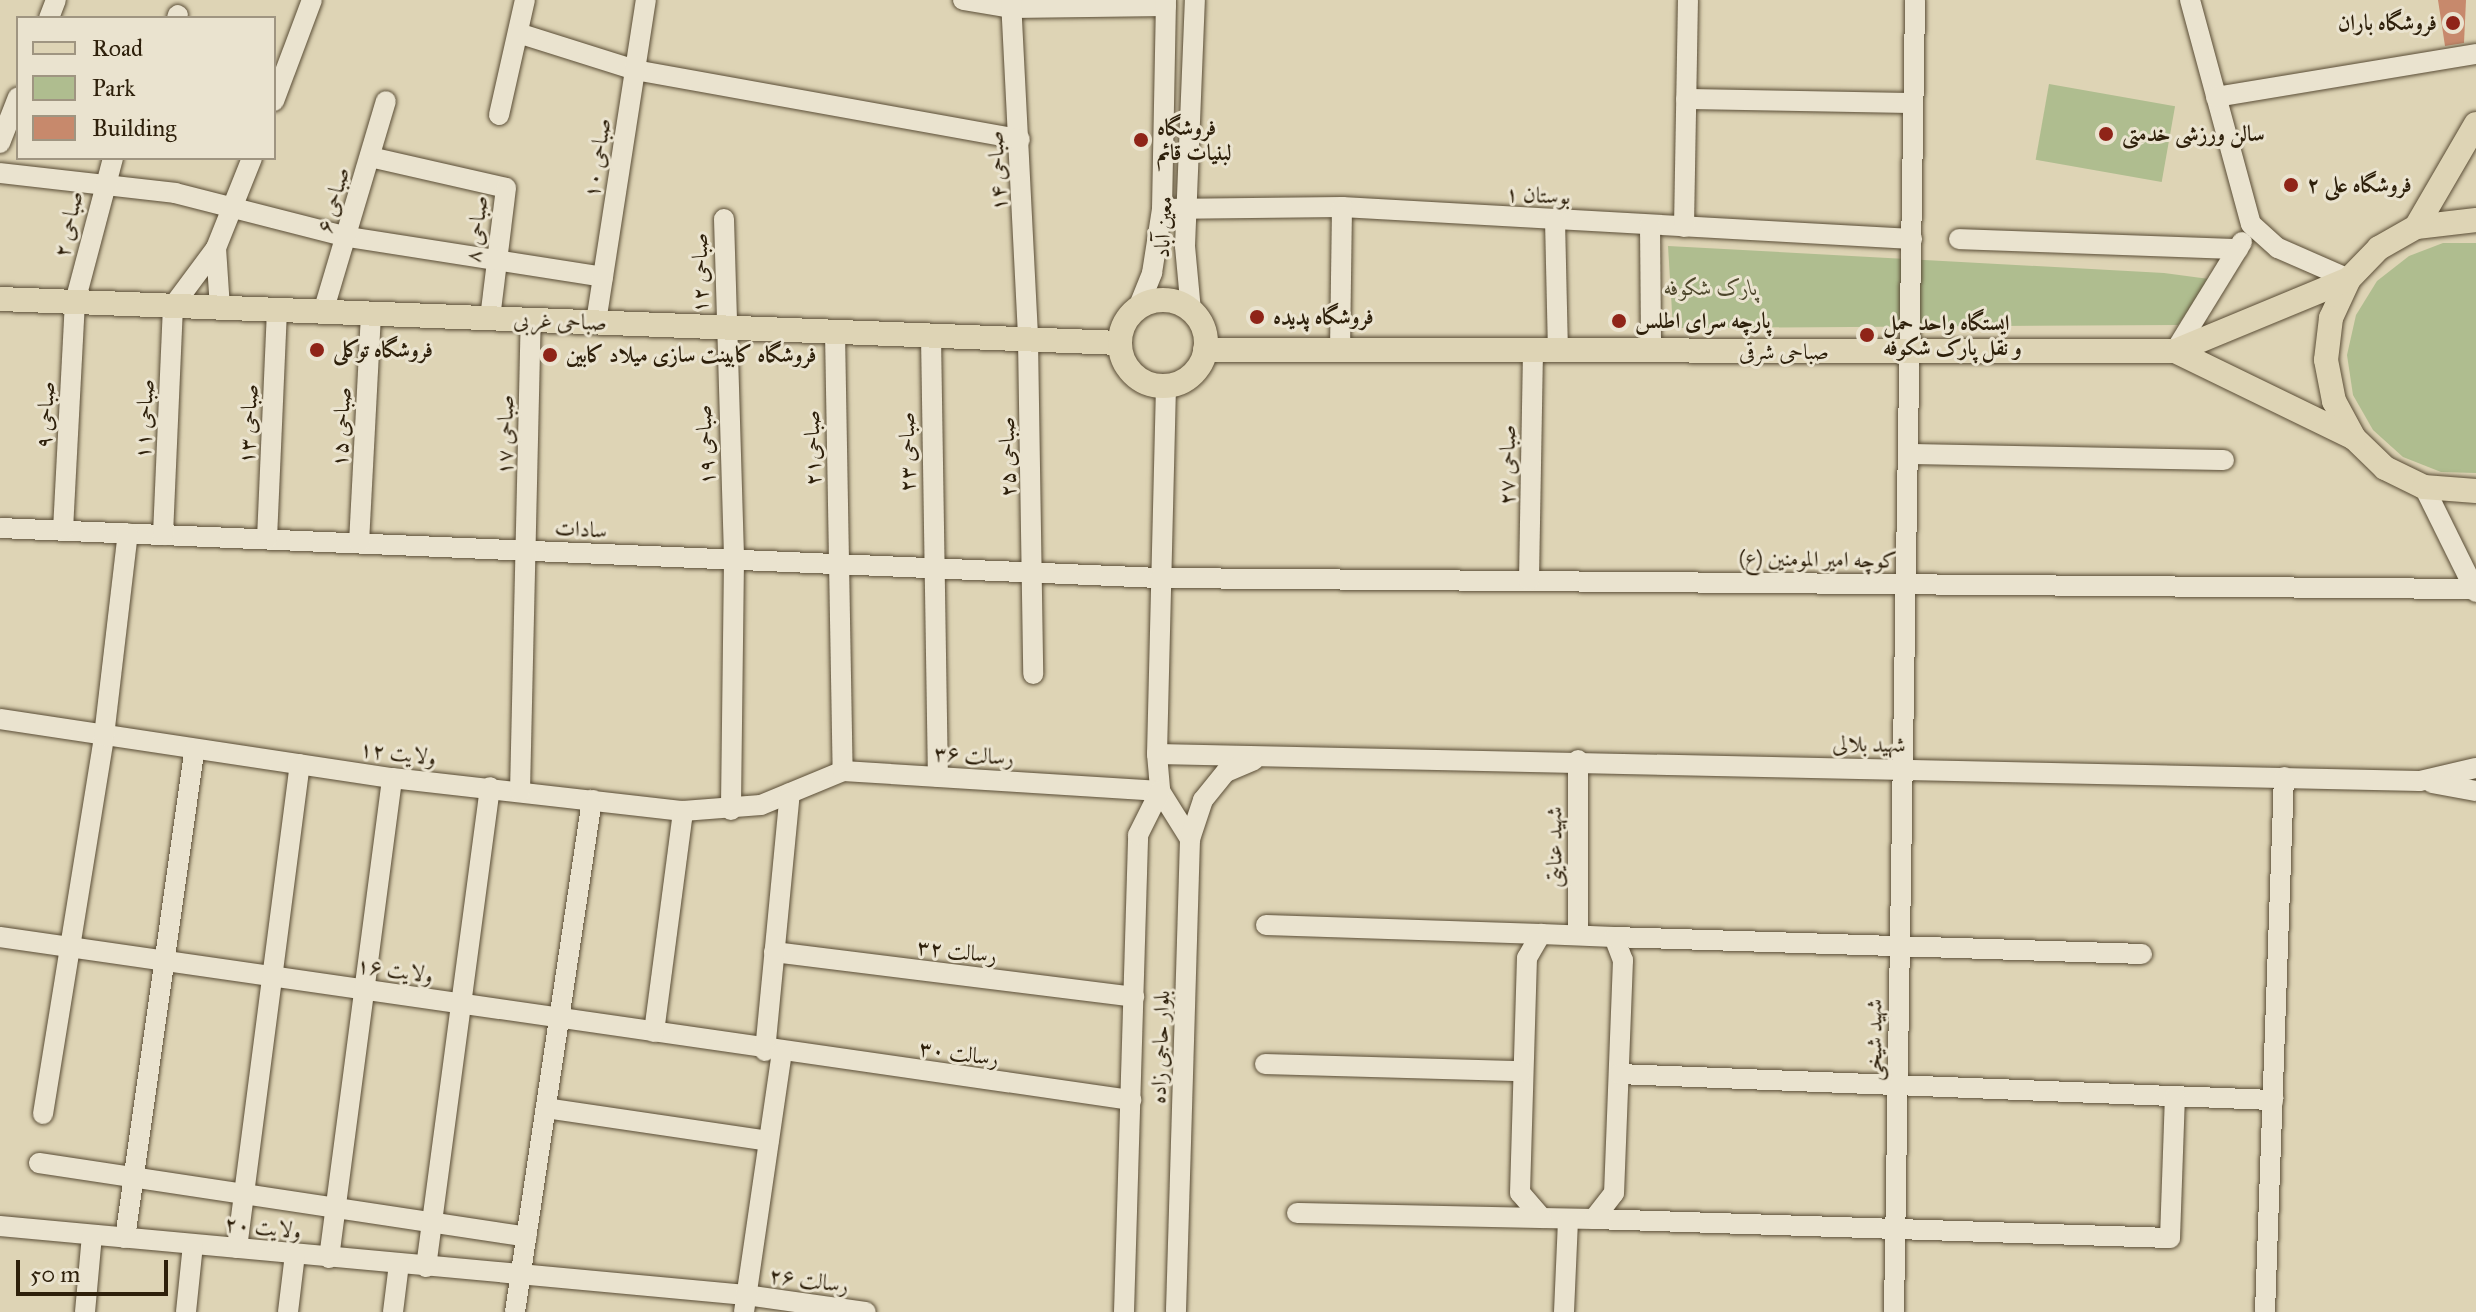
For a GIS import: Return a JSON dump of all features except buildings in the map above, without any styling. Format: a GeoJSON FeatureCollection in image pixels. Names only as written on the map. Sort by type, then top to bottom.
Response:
{"type":"FeatureCollection","features":[{"type":"Feature","properties":{"kind":"main road"},"geometry":{"type":"LineString","coordinates":[[2416,227],[2476,124]]}},
{"type":"Feature","properties":{"kind":"main road"},"geometry":{"type":"LineString","coordinates":[[2476,220],[2416,227],[2379,248],[2349,279],[2331,318],[2326,360],[2334,401],[2354,438],[2385,468],[2424,487],[2476,491]]}},
{"type":"Feature","properties":{"kind":"main road","name":"صباحی شرقی"},"geometry":{"type":"LineString","coordinates":[[1205,350],[2175,351],[2349,279]]}},
{"type":"Feature","properties":{"kind":"main road","name":"صباحی غربی"},"geometry":{"type":"LineString","coordinates":[[0,299],[1120,343]]}},
{"type":"Feature","properties":{"kind":"main road"},"geometry":{"type":"LineString","coordinates":[[1166,301],[1191,311],[1205,350],[1192,375],[1166,386],[1139,379],[1120,343],[1138,308],[1166,301]]}},
{"type":"Feature","properties":{"kind":"main road"},"geometry":{"type":"LineString","coordinates":[[2175,351],[2354,438]]}},
{"type":"Feature","properties":{"kind":"street"},"geometry":{"type":"LineString","coordinates":[[276,96],[312,0]]}},
{"type":"Feature","properties":{"kind":"street","name":"صباحی ۱۰"},"geometry":{"type":"LineString","coordinates":[[596,322],[646,0]]}},
{"type":"Feature","properties":{"kind":"street"},"geometry":{"type":"LineString","coordinates":[[963,0],[1012,4],[1166,3]]}},
{"type":"Feature","properties":{"kind":"street","name":"معین آباد"},"geometry":{"type":"LineString","coordinates":[[1191,311],[1188,210],[1195,0]]}},
{"type":"Feature","properties":{"kind":"street"},"geometry":{"type":"LineString","coordinates":[[1684,227],[1688,0]]}},
{"type":"Feature","properties":{"kind":"street","name":"شهید شیخی"},"geometry":{"type":"LineString","coordinates":[[1894,1312],[1915,0]]}},
{"type":"Feature","properties":{"kind":"street"},"geometry":{"type":"LineString","coordinates":[[2190,0],[2251,224],[2278,248],[2349,279]]}},
{"type":"Feature","properties":{"kind":"street"},"geometry":{"type":"LineString","coordinates":[[499,115],[518,33],[518,2]]}},
{"type":"Feature","properties":{"kind":"street","name":"معین آباد"},"geometry":{"type":"LineString","coordinates":[[1138,308],[1152,273],[1162,209],[1166,3]]}},
{"type":"Feature","properties":{"kind":"street","name":"صباحی ۱۴"},"geometry":{"type":"LineString","coordinates":[[1012,4],[1028,340]]}},
{"type":"Feature","properties":{"kind":"street"},"geometry":{"type":"LineString","coordinates":[[518,33],[635,70],[1020,139]]}},
{"type":"Feature","properties":{"kind":"street"},"geometry":{"type":"LineString","coordinates":[[2216,97],[2476,54]]}},
{"type":"Feature","properties":{"kind":"street"},"geometry":{"type":"LineString","coordinates":[[1686,99],[1913,103]]}},
{"type":"Feature","properties":{"kind":"street","name":"صباحی ۶"},"geometry":{"type":"LineString","coordinates":[[323,312],[348,237],[386,101]]}},
{"type":"Feature","properties":{"kind":"street"},"geometry":{"type":"LineString","coordinates":[[0,143],[16,102]]}},
{"type":"Feature","properties":{"kind":"street","name":"صباحی ۸"},"geometry":{"type":"LineString","coordinates":[[370,157],[506,188],[490,318]]}},
{"type":"Feature","properties":{"kind":"street","name":"صباحی ۲"},"geometry":{"type":"LineString","coordinates":[[75,302],[102,182],[112,160]]}},
{"type":"Feature","properties":{"kind":"street"},"geometry":{"type":"LineString","coordinates":[[173,306],[216,248],[251,160]]}},
{"type":"Feature","properties":{"kind":"street"},"geometry":{"type":"LineString","coordinates":[[0,173],[102,182],[234,207],[348,237],[497,264],[603,277]]}},
{"type":"Feature","properties":{"kind":"street"},"geometry":{"type":"LineString","coordinates":[[1340,350],[1342,207]]}},
{"type":"Feature","properties":{"kind":"street","name":"بوستان ۱"},"geometry":{"type":"LineString","coordinates":[[1162,209],[1342,207],[1912,239]]}},
{"type":"Feature","properties":{"kind":"street","name":"صباحی ۱۲"},"geometry":{"type":"LineString","coordinates":[[723,327],[724,219]]}},
{"type":"Feature","properties":{"kind":"street","name":"صباحی ۲۷"},"geometry":{"type":"LineString","coordinates":[[1529,580],[1555,220]]}},
{"type":"Feature","properties":{"kind":"street"},"geometry":{"type":"LineString","coordinates":[[2175,351],[2251,224]]}},
{"type":"Feature","properties":{"kind":"street"},"geometry":{"type":"LineString","coordinates":[[1650,225],[1651,352]]}},
{"type":"Feature","properties":{"kind":"street"},"geometry":{"type":"LineString","coordinates":[[1959,239],[2238,249]]}},
{"type":"Feature","properties":{"kind":"street"},"geometry":{"type":"LineString","coordinates":[[216,248],[220,308]]}},
{"type":"Feature","properties":{"kind":"street","name":"صباحی ۹"},"geometry":{"type":"LineString","coordinates":[[63,530],[75,302]]}},
{"type":"Feature","properties":{"kind":"street","name":"صباحی ۱۱"},"geometry":{"type":"LineString","coordinates":[[163,535],[173,306]]}},
{"type":"Feature","properties":{"kind":"street","name":"صباحی ۱۳"},"geometry":{"type":"LineString","coordinates":[[267,539],[277,310]]}},
{"type":"Feature","properties":{"kind":"street","name":"صباحی ۱۵"},"geometry":{"type":"LineString","coordinates":[[359,543],[371,314]]}},
{"type":"Feature","properties":{"kind":"street","name":"صباحی ۱۷"},"geometry":{"type":"LineString","coordinates":[[520,792],[531,320]]}},
{"type":"Feature","properties":{"kind":"street","name":"صباحی ۱۹"},"geometry":{"type":"LineString","coordinates":[[723,327],[734,560],[731,810]]}},
{"type":"Feature","properties":{"kind":"street","name":"صباحی۲۱"},"geometry":{"type":"LineString","coordinates":[[835,332],[843,771]]}},
{"type":"Feature","properties":{"kind":"street","name":"صباحی ۲۳"},"geometry":{"type":"LineString","coordinates":[[931,336],[931,569],[938,777]]}},
{"type":"Feature","properties":{"kind":"street","name":"صباحی ۲۵"},"geometry":{"type":"LineString","coordinates":[[1028,340],[1033,674]]}},
{"type":"Feature","properties":{"kind":"street"},"geometry":{"type":"LineString","coordinates":[[1166,386],[1157,754],[1160,791],[1190,839]]}},
{"type":"Feature","properties":{"kind":"street"},"geometry":{"type":"LineString","coordinates":[[1909,454],[2224,460]]}},
{"type":"Feature","properties":{"kind":"street"},"geometry":{"type":"LineString","coordinates":[[2424,487],[2476,591]]}},
{"type":"Feature","properties":{"kind":"street","name":"سادات"},"geometry":{"type":"LineString","coordinates":[[0,528],[1160,578]]}},
{"type":"Feature","properties":{"kind":"street"},"geometry":{"type":"LineString","coordinates":[[43,1114],[104,736],[128,533]]}},
{"type":"Feature","properties":{"kind":"street","name":"کوچه امیر المومنین (ع)"},"geometry":{"type":"LineString","coordinates":[[1160,578],[2476,591]]}},
{"type":"Feature","properties":{"kind":"street","name":"ولایت ۱۲"},"geometry":{"type":"LineString","coordinates":[[0,719],[392,778],[683,811],[731,810],[790,793]]}},
{"type":"Feature","properties":{"kind":"street"},"geometry":{"type":"LineString","coordinates":[[125,1238],[195,749]]}},
{"type":"Feature","properties":{"kind":"street","name":"شهید بلالی"},"geometry":{"type":"LineString","coordinates":[[1157,754],[1259,758],[1578,760],[2420,781],[2476,768]]}},
{"type":"Feature","properties":{"kind":"street","name":"بلوار حاجی زاده"},"geometry":{"type":"LineString","coordinates":[[1176,1312],[1190,839],[1203,800],[1226,772],[1259,758]]}},
{"type":"Feature","properties":{"kind":"street","name":"شهید عنایتی"},"geometry":{"type":"LineString","coordinates":[[1578,760],[1578,935]]}},
{"type":"Feature","properties":{"kind":"street"},"geometry":{"type":"LineString","coordinates":[[237,1248],[269,975],[300,764]]}},
{"type":"Feature","properties":{"kind":"street","name":"رسالت ۳۶"},"geometry":{"type":"LineString","coordinates":[[790,793],[843,771],[1160,791]]}},
{"type":"Feature","properties":{"kind":"street"},"geometry":{"type":"LineString","coordinates":[[2265,1312],[2284,777]]}},
{"type":"Feature","properties":{"kind":"street"},"geometry":{"type":"LineString","coordinates":[[329,1258],[392,778]]}},
{"type":"Feature","properties":{"kind":"street"},"geometry":{"type":"LineString","coordinates":[[2420,781],[2476,791]]}},
{"type":"Feature","properties":{"kind":"street"},"geometry":{"type":"LineString","coordinates":[[426,1267],[490,787]]}},
{"type":"Feature","properties":{"kind":"street","name":"بلوار حاجی زاده"},"geometry":{"type":"LineString","coordinates":[[1124,1312],[1138,835],[1160,791]]}},
{"type":"Feature","properties":{"kind":"street"},"geometry":{"type":"LineString","coordinates":[[745,1304],[769,1141],[774,952],[790,793]]}},
{"type":"Feature","properties":{"kind":"street"},"geometry":{"type":"LineString","coordinates":[[515,1312],[592,800]]}},
{"type":"Feature","properties":{"kind":"street"},"geometry":{"type":"LineString","coordinates":[[654,1032],[683,811]]}},
{"type":"Feature","properties":{"kind":"street"},"geometry":{"type":"LineString","coordinates":[[1266,925],[1899,943],[2142,954]]}},
{"type":"Feature","properties":{"kind":"street"},"geometry":{"type":"LineString","coordinates":[[1541,934],[1527,958],[1520,1193],[1542,1218]]}},
{"type":"Feature","properties":{"kind":"street","name":"ولایت ۱۶"},"geometry":{"type":"LineString","coordinates":[[0,937],[773,1052]]}},
{"type":"Feature","properties":{"kind":"street"},"geometry":{"type":"LineString","coordinates":[[1594,1219],[1614,1193],[1623,960],[1614,937]]}},
{"type":"Feature","properties":{"kind":"street","name":"رسالت ۳۲"},"geometry":{"type":"LineString","coordinates":[[774,952],[1134,997]]}},
{"type":"Feature","properties":{"kind":"street","name":"رسالت ۳۰"},"geometry":{"type":"LineString","coordinates":[[773,1052],[1131,1100]]}},
{"type":"Feature","properties":{"kind":"street"},"geometry":{"type":"LineString","coordinates":[[1265,1064],[1522,1071]]}},
{"type":"Feature","properties":{"kind":"street"},"geometry":{"type":"LineString","coordinates":[[1619,1074],[2273,1100]]}},
{"type":"Feature","properties":{"kind":"street"},"geometry":{"type":"LineString","coordinates":[[1297,1213],[1568,1221],[1594,1219],[2170,1238],[2175,1096]]}},
{"type":"Feature","properties":{"kind":"street"},"geometry":{"type":"LineString","coordinates":[[546,1108],[769,1141]]}},
{"type":"Feature","properties":{"kind":"street"},"geometry":{"type":"LineString","coordinates":[[39,1163],[526,1237]]}},
{"type":"Feature","properties":{"kind":"street"},"geometry":{"type":"LineString","coordinates":[[1564,1312],[1568,1221]]}},
{"type":"Feature","properties":{"kind":"street","name":"ولایت ۲۰"},"geometry":{"type":"LineString","coordinates":[[0,1226],[520,1276]]}},
{"type":"Feature","properties":{"kind":"street"},"geometry":{"type":"LineString","coordinates":[[85,1312],[92,1235]]}},
{"type":"Feature","properties":{"kind":"street"},"geometry":{"type":"LineString","coordinates":[[186,1312],[193,1244]]}},
{"type":"Feature","properties":{"kind":"street"},"geometry":{"type":"LineString","coordinates":[[288,1312],[295,1254]]}},
{"type":"Feature","properties":{"kind":"street"},"geometry":{"type":"LineString","coordinates":[[393,1312],[399,1264]]}},
{"type":"Feature","properties":{"kind":"street","name":"رسالت ۲۶"},"geometry":{"type":"LineString","coordinates":[[520,1276],[745,1304],[866,1312]]}},
{"type":"Feature","properties":{"kind":"green space","name":"سالن ورزشی خدمتی"},"geometry":{"type":"Polygon","coordinates":[[[2049,84],[2175,106],[2162,182],[2036,160],[2049,84]]]}},
{"type":"Feature","properties":{"kind":"green space"},"geometry":{"type":"Polygon","coordinates":[[[2443,243],[2476,243],[2476,473],[2441,472],[2403,457],[2373,430],[2353,395],[2347,355],[2356,315],[2377,281],[2409,256],[2443,243]]]}},
{"type":"Feature","properties":{"kind":"green space","name":"پارک شکوفه"},"geometry":{"type":"Polygon","coordinates":[[[1668,246],[2164,273],[2209,279],[2178,325],[1673,328],[1668,246]]]}},
{"type":"Feature","properties":{"kind":"place","name":"فروشگاه باران"},"geometry":{"type":"Point","coordinates":[2453,23]}},
{"type":"Feature","properties":{"kind":"place","name":"سالن ورزشی خدمتی"},"geometry":{"type":"Point","coordinates":[2106,134]}},
{"type":"Feature","properties":{"kind":"place","name":"فروشگاه لبنیات قائم"},"geometry":{"type":"Point","coordinates":[1141,140]}},
{"type":"Feature","properties":{"kind":"place","name":"فروشگاه علی ۲"},"geometry":{"type":"Point","coordinates":[2291,185]}},
{"type":"Feature","properties":{"kind":"place","name":"فروشگاه پدیده"},"geometry":{"type":"Point","coordinates":[1257,317]}},
{"type":"Feature","properties":{"kind":"place","name":"پارچه سرای اطلس"},"geometry":{"type":"Point","coordinates":[1619,321]}},
{"type":"Feature","properties":{"kind":"place","name":"ایستگاه واحد حمل و نقل پارک شکوفه"},"geometry":{"type":"Point","coordinates":[1867,335]}},
{"type":"Feature","properties":{"kind":"place","name":"فروشگاه توکلی"},"geometry":{"type":"Point","coordinates":[317,350]}},
{"type":"Feature","properties":{"kind":"place","name":"فروشگاه کابینت سازی میلاد کابین"},"geometry":{"type":"Point","coordinates":[550,355]}}]}
